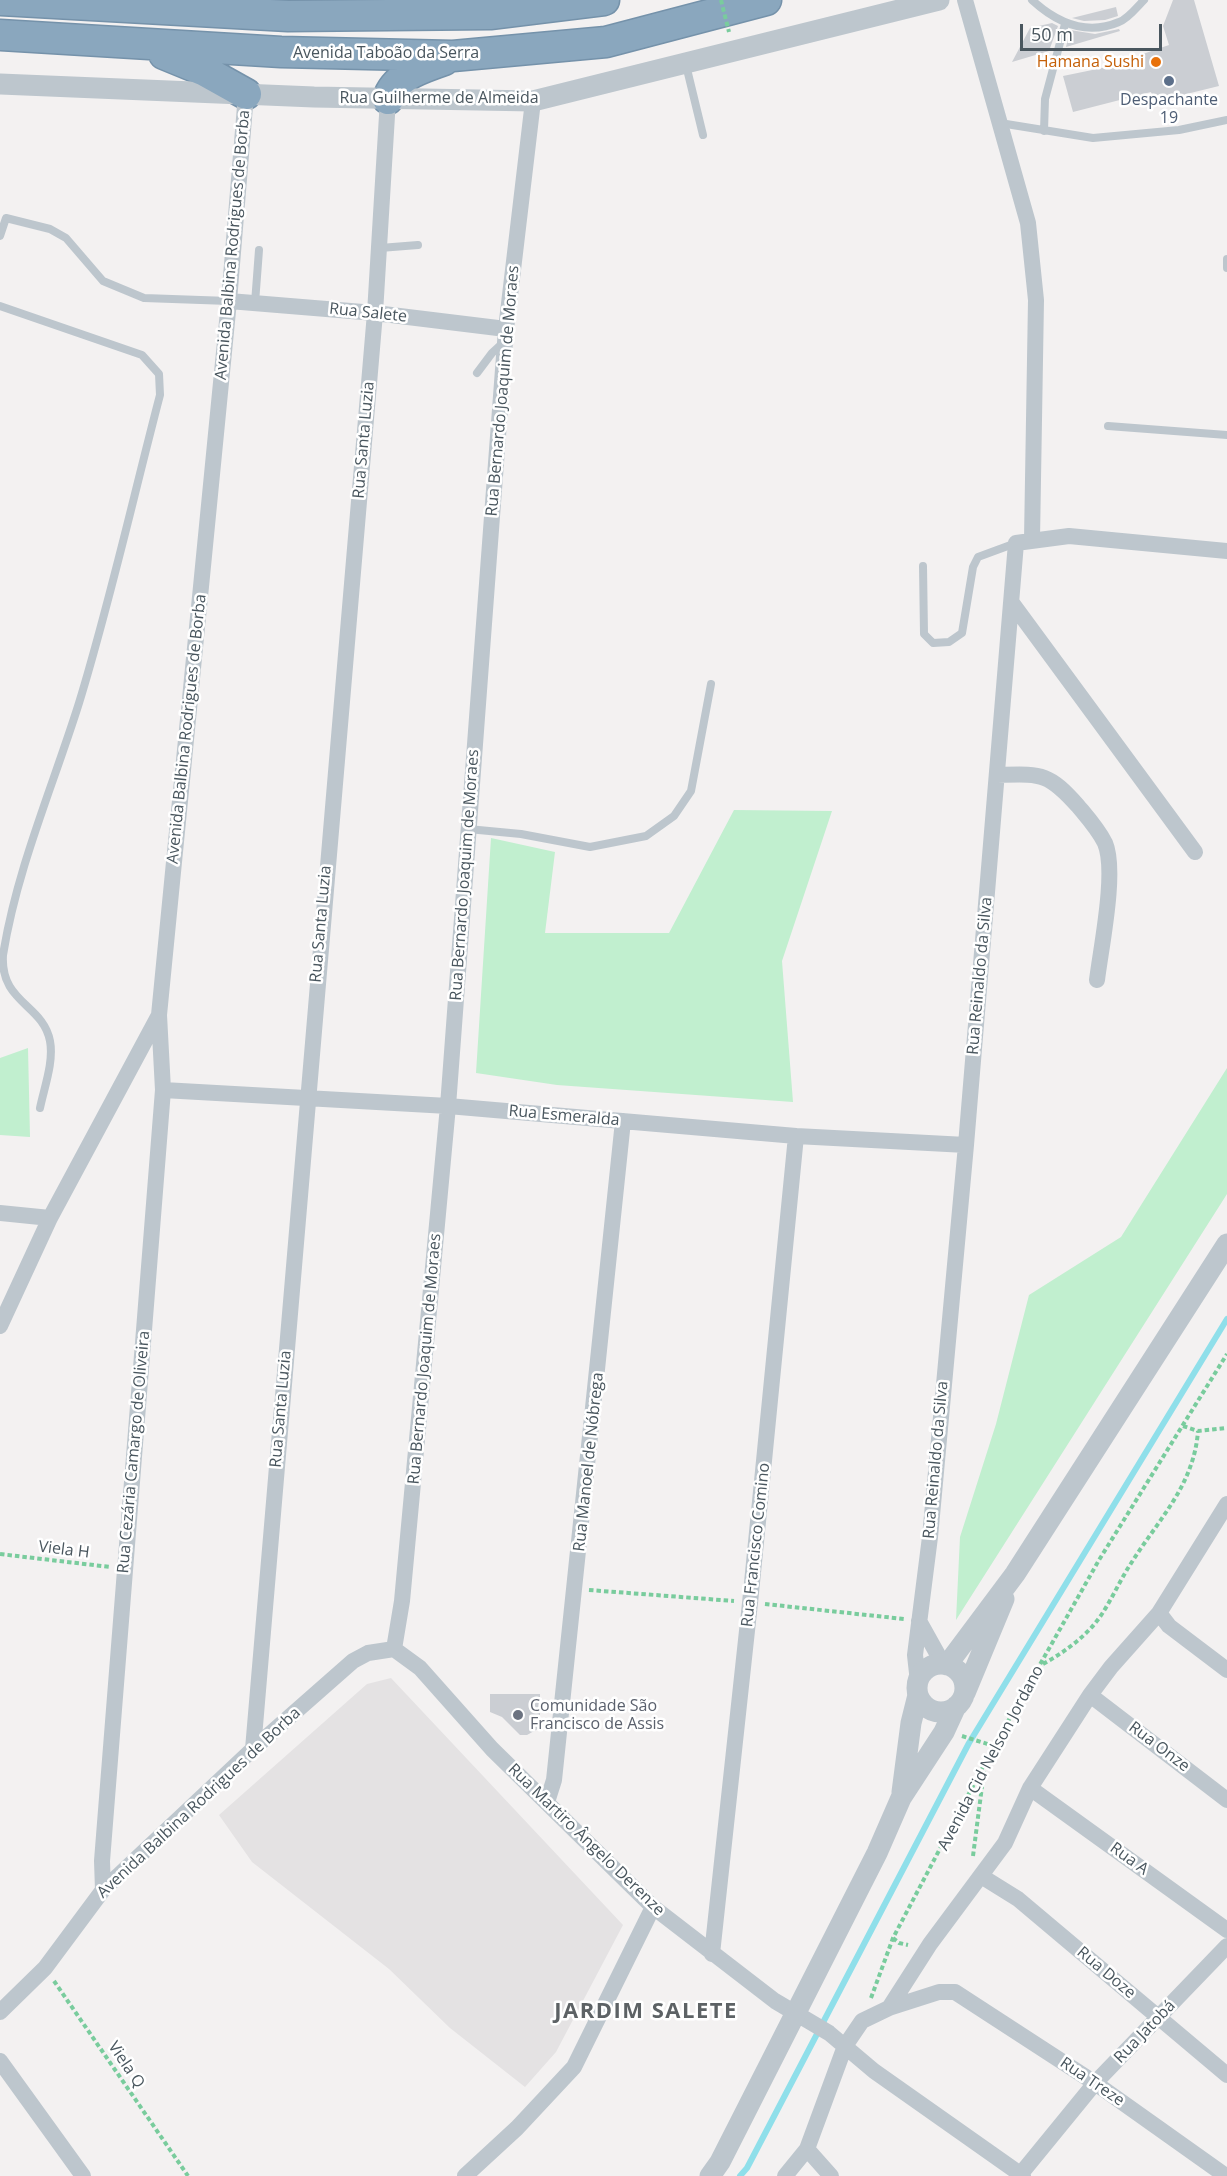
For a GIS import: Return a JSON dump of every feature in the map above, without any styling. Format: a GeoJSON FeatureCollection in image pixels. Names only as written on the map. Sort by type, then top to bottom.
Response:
{"type":"FeatureCollection","features":[{"type":"Feature","properties":{"kind":"highway"},"geometry":{"type":"LineString","coordinates":[[1,1],[150,5],[288,16],[490,14],[604,0]]}},
{"type":"Feature","properties":{"kind":"highway","name":"Avenida Taboão da Serra"},"geometry":{"type":"LineString","coordinates":[[0,35],[144,46],[453,56],[606,42],[766,0]]}},
{"type":"Feature","properties":{"kind":"highway"},"geometry":{"type":"LineString","coordinates":[[144,46],[203,70],[246,94]]}},
{"type":"Feature","properties":{"kind":"highway"},"geometry":{"type":"LineString","coordinates":[[388,99],[391,89],[400,79],[453,56]]}},
{"type":"Feature","properties":{"kind":"street","name":"Rua Guilherme de Almeida"},"geometry":{"type":"LineString","coordinates":[[0,84],[388,99],[533,101],[939,0]]}},
{"type":"Feature","properties":{"kind":"street","name":"Rua Reinaldo da Silva"},"geometry":{"type":"LineString","coordinates":[[918,1688],[915,1655],[930,1537],[1012,603],[1024,541],[1036,300],[1028,223],[965,0]]}},
{"type":"Feature","properties":{"kind":"street","name":"Avenida Balbina Rodrigues de Borba"},"geometry":{"type":"LineString","coordinates":[[0,1326],[50,1218],[159,1015],[229,302],[246,94]]}},
{"type":"Feature","properties":{"kind":"street","name":"Rua Santa Luzia"},"geometry":{"type":"LineString","coordinates":[[253,1749],[306,1097],[375,313],[388,99]]}},
{"type":"Feature","properties":{"kind":"street","name":"Rua Bernardo Joaquim de Moraes"},"geometry":{"type":"LineString","coordinates":[[394,1649],[402,1601],[448,1106],[506,335],[533,101]]}},
{"type":"Feature","properties":{"kind":"street","name":"Rua Salete"},"geometry":{"type":"LineString","coordinates":[[229,302],[375,313],[506,335]]}},
{"type":"Feature","properties":{"kind":"street"},"geometry":{"type":"LineString","coordinates":[[1024,541],[1069,536],[1227,551]]}},
{"type":"Feature","properties":{"kind":"street"},"geometry":{"type":"LineString","coordinates":[[1012,603],[1195,852]]}},
{"type":"Feature","properties":{"kind":"street"},"geometry":{"type":"LineString","coordinates":[[998,775],[1032,774],[1050,778],[1096,828],[1105,845],[1109,873],[1097,980]]}},
{"type":"Feature","properties":{"kind":"street","name":"Rua Cezária Camargo de Oliveira"},"geometry":{"type":"LineString","coordinates":[[103,1890],[102,1861],[163,1090],[159,1015]]}},
{"type":"Feature","properties":{"kind":"street","name":"Rua Esmeralda"},"geometry":{"type":"LineString","coordinates":[[163,1090],[448,1106],[796,1136],[966,1145]]}},
{"type":"Feature","properties":{"kind":"street","name":"Rua Manoel de Nóbrega"},"geometry":{"type":"LineString","coordinates":[[547,1802],[554,1780],[576,1589],[623,1121]]}},
{"type":"Feature","properties":{"kind":"street","name":"Rua Francisco Comino"},"geometry":{"type":"LineString","coordinates":[[712,1954],[750,1603],[796,1136]]}},
{"type":"Feature","properties":{"kind":"street"},"geometry":{"type":"LineString","coordinates":[[0,1213],[50,1218]]}},
{"type":"Feature","properties":{"kind":"street"},"geometry":{"type":"LineString","coordinates":[[901,1798],[918,1688],[927,1668],[945,1664],[1015,1574],[1227,1244]]}},
{"type":"Feature","properties":{"kind":"street"},"geometry":{"type":"LineString","coordinates":[[785,2176],[807,2150],[845,2046],[862,2021],[889,2008],[924,1952],[1005,1843],[1030,1788],[1090,1695],[1111,1667],[1159,1613],[1221,1526],[1227,1504]]}},
{"type":"Feature","properties":{"kind":"street"},"geometry":{"type":"LineString","coordinates":[[710,2176],[804,2018],[901,1798],[944,1732],[961,1700],[1015,1574]]}},
{"type":"Feature","properties":{"kind":"street"},"geometry":{"type":"LineString","coordinates":[[1159,1613],[1169,1626],[1227,1670]]}},
{"type":"Feature","properties":{"kind":"street"},"geometry":{"type":"LineString","coordinates":[[918,1688],[927,1708],[934,1711],[950,1710],[961,1700],[962,1675],[945,1664],[919,1621]]}},
{"type":"Feature","properties":{"kind":"street","name":"Avenida Balbina Rodrigues de Borba"},"geometry":{"type":"LineString","coordinates":[[0,2012],[45,1968],[103,1890],[253,1749],[352,1661],[368,1653],[394,1649]]}},
{"type":"Feature","properties":{"kind":"street","name":"Rua Martiro Ângelo Derenze"},"geometry":{"type":"LineString","coordinates":[[394,1649],[420,1668],[492,1749],[653,1907],[712,1954],[804,2018]]}},
{"type":"Feature","properties":{"kind":"street","name":"Rua Onze"},"geometry":{"type":"LineString","coordinates":[[1090,1695],[1227,1800]]}},
{"type":"Feature","properties":{"kind":"street","name":"Rua A"},"geometry":{"type":"LineString","coordinates":[[1030,1788],[1227,1930]]}},
{"type":"Feature","properties":{"kind":"street","name":"Rua Doze"},"geometry":{"type":"LineString","coordinates":[[983,1874],[1018,1899],[1227,2075]]}},
{"type":"Feature","properties":{"kind":"street"},"geometry":{"type":"LineString","coordinates":[[465,2176],[517,2128],[574,2067],[653,1907]]}},
{"type":"Feature","properties":{"kind":"street","name":"Rua Jatobá"},"geometry":{"type":"LineString","coordinates":[[1021,2175],[1095,2083],[1227,1946]]}},
{"type":"Feature","properties":{"kind":"street","name":"Rua Treze"},"geometry":{"type":"LineString","coordinates":[[889,2008],[939,1992],[955,1992],[1095,2083],[1226,2176]]}},
{"type":"Feature","properties":{"kind":"street"},"geometry":{"type":"LineString","coordinates":[[804,2018],[829,2033],[874,2071],[1021,2175]]}},
{"type":"Feature","properties":{"kind":"street"},"geometry":{"type":"LineString","coordinates":[[0,2061],[83,2176]]}},
{"type":"Feature","properties":{"kind":"street"},"geometry":{"type":"LineString","coordinates":[[807,2150],[831,2176]]}},
{"type":"Feature","properties":{"kind":"lane"},"geometry":{"type":"LineString","coordinates":[[1032,0],[1065,24],[1095,28],[1121,22],[1144,0]]}},
{"type":"Feature","properties":{"kind":"lane"},"geometry":{"type":"LineString","coordinates":[[1044,131],[1045,99],[1065,24]]}},
{"type":"Feature","properties":{"kind":"lane"},"geometry":{"type":"LineString","coordinates":[[686,64],[703,135]]}},
{"type":"Feature","properties":{"kind":"lane"},"geometry":{"type":"LineString","coordinates":[[1000,123],[1093,138],[1127,137],[1179,130],[1227,120]]}},
{"type":"Feature","properties":{"kind":"lane"},"geometry":{"type":"LineString","coordinates":[[0,236],[3,217],[50,229],[66,238],[103,281],[144,298],[229,302]]}},
{"type":"Feature","properties":{"kind":"lane"},"geometry":{"type":"LineString","coordinates":[[380,248],[418,245]]}},
{"type":"Feature","properties":{"kind":"lane"},"geometry":{"type":"LineString","coordinates":[[255,303],[259,250]]}},
{"type":"Feature","properties":{"kind":"lane"},"geometry":{"type":"LineString","coordinates":[[1227,259],[1227,268]]}},
{"type":"Feature","properties":{"kind":"lane"},"geometry":{"type":"LineString","coordinates":[[0,306],[142,355],[159,374],[160,395],[79,702],[31,843],[3,953],[0,974],[7,987],[48,1034],[50,1042],[51,1056],[40,1108]]}},
{"type":"Feature","properties":{"kind":"lane"},"geometry":{"type":"LineString","coordinates":[[477,373],[506,335]]}},
{"type":"Feature","properties":{"kind":"lane"},"geometry":{"type":"LineString","coordinates":[[1108,426],[1227,435]]}},
{"type":"Feature","properties":{"kind":"lane"},"geometry":{"type":"LineString","coordinates":[[923,566],[924,634],[933,644],[949,642],[962,633],[973,567],[978,557],[1024,541]]}},
{"type":"Feature","properties":{"kind":"lane"},"geometry":{"type":"LineString","coordinates":[[468,830],[521,834],[590,847],[646,836],[674,816],[691,790],[711,684]]}},
{"type":"Feature","properties":{"kind":"path"},"geometry":{"type":"LineString","coordinates":[[721,0],[729,32]]}},
{"type":"Feature","properties":{"kind":"path","name":"Avenida Cid Nelson Jordano"},"geometry":{"type":"LineString","coordinates":[[862,2021],[893,1938],[994,1746],[1099,1560],[1227,1354]]}},
{"type":"Feature","properties":{"kind":"path"},"geometry":{"type":"LineString","coordinates":[[1183,1426],[1198,1431],[1227,1428]]}},
{"type":"Feature","properties":{"kind":"path"},"geometry":{"type":"LineString","coordinates":[[1041,1665],[1059,1655],[1093,1626],[1131,1562],[1172,1507],[1189,1469],[1198,1431]]}},
{"type":"Feature","properties":{"kind":"path","name":"Viela H"},"geometry":{"type":"LineString","coordinates":[[0,1554],[124,1569]]}},
{"type":"Feature","properties":{"kind":"path"},"geometry":{"type":"LineString","coordinates":[[960,1735],[994,1746]]}},
{"type":"Feature","properties":{"kind":"path"},"geometry":{"type":"LineString","coordinates":[[983,1874],[972,1865],[972,1861],[984,1767]]}},
{"type":"Feature","properties":{"kind":"path","name":"Viela Q"},"geometry":{"type":"LineString","coordinates":[[45,1968],[188,2176]]}},
{"type":"Feature","properties":{"kind":"shaded area"},"geometry":{"type":"Polygon","coordinates":[[[391,1678],[623,1925],[556,2052],[525,2087],[450,2028],[389,1969],[252,1862],[219,1815],[367,1684],[391,1678]]]}},
{"type":"Feature","properties":{"kind":"green space"},"geometry":{"type":"Polygon","coordinates":[[[734,810],[832,811],[782,961],[793,1102],[557,1085],[476,1073],[491,838],[555,852],[545,933],[669,933],[734,810]]]}},
{"type":"Feature","properties":{"kind":"green space"},"geometry":{"type":"Polygon","coordinates":[[[28,1048],[30,1137],[0,1135],[0,1058],[28,1048]]]}},
{"type":"Feature","properties":{"kind":"green space"},"geometry":{"type":"Polygon","coordinates":[[[1227,1068],[1227,1194],[956,1620],[960,1537],[996,1424],[1029,1295],[1121,1237],[1227,1068]]]}},
{"type":"Feature","properties":{"kind":"building"},"geometry":{"type":"Polygon","coordinates":[[[1173,0],[1194,0],[1219,86],[1154,102],[1151,92],[1073,112],[1063,76],[1141,60],[1140,55],[1169,45],[1163,26],[1173,0]]]}},
{"type":"Feature","properties":{"kind":"building"},"geometry":{"type":"Polygon","coordinates":[[[1116,7],[1118,16],[1105,20],[1084,21],[1072,18],[1116,7]]]}},
{"type":"Feature","properties":{"kind":"building"},"geometry":{"type":"Polygon","coordinates":[[[1052,23],[1058,26],[1049,51],[1012,62],[1030,28],[1052,23]]]}},
{"type":"Feature","properties":{"kind":"building"},"geometry":{"type":"Polygon","coordinates":[[[1119,29],[1120,31],[1066,47],[1070,30],[1095,34],[1119,29]]]}},
{"type":"Feature","properties":{"kind":"building","name":"Comunidade São Francisco de Assis"},"geometry":{"type":"Polygon","coordinates":[[[490,1694],[540,1694],[540,1721],[543,1726],[527,1735],[520,1735],[502,1717],[490,1712],[490,1694]]]}},
{"type":"Feature","properties":{"kind":"waterway"},"geometry":{"type":"LineString","coordinates":[[740,2176],[747,2168],[969,1743],[1227,1319]]}},
{"type":"Feature","properties":{"kind":"place","name":"Hamana Sushi"},"geometry":{"type":"Point","coordinates":[1156,62]}},
{"type":"Feature","properties":{"kind":"place","name":"Despachante 19"},"geometry":{"type":"Point","coordinates":[1169,81]}},
{"type":"Feature","properties":{"kind":"place","name":"Comunidade São Francisco de Assis"},"geometry":{"type":"Point","coordinates":[518,1715]}},
{"type":"Feature","properties":{"kind":"district","name":"JARDIM SALETE"},"geometry":{"type":"Point","coordinates":[646,2012]}}]}
